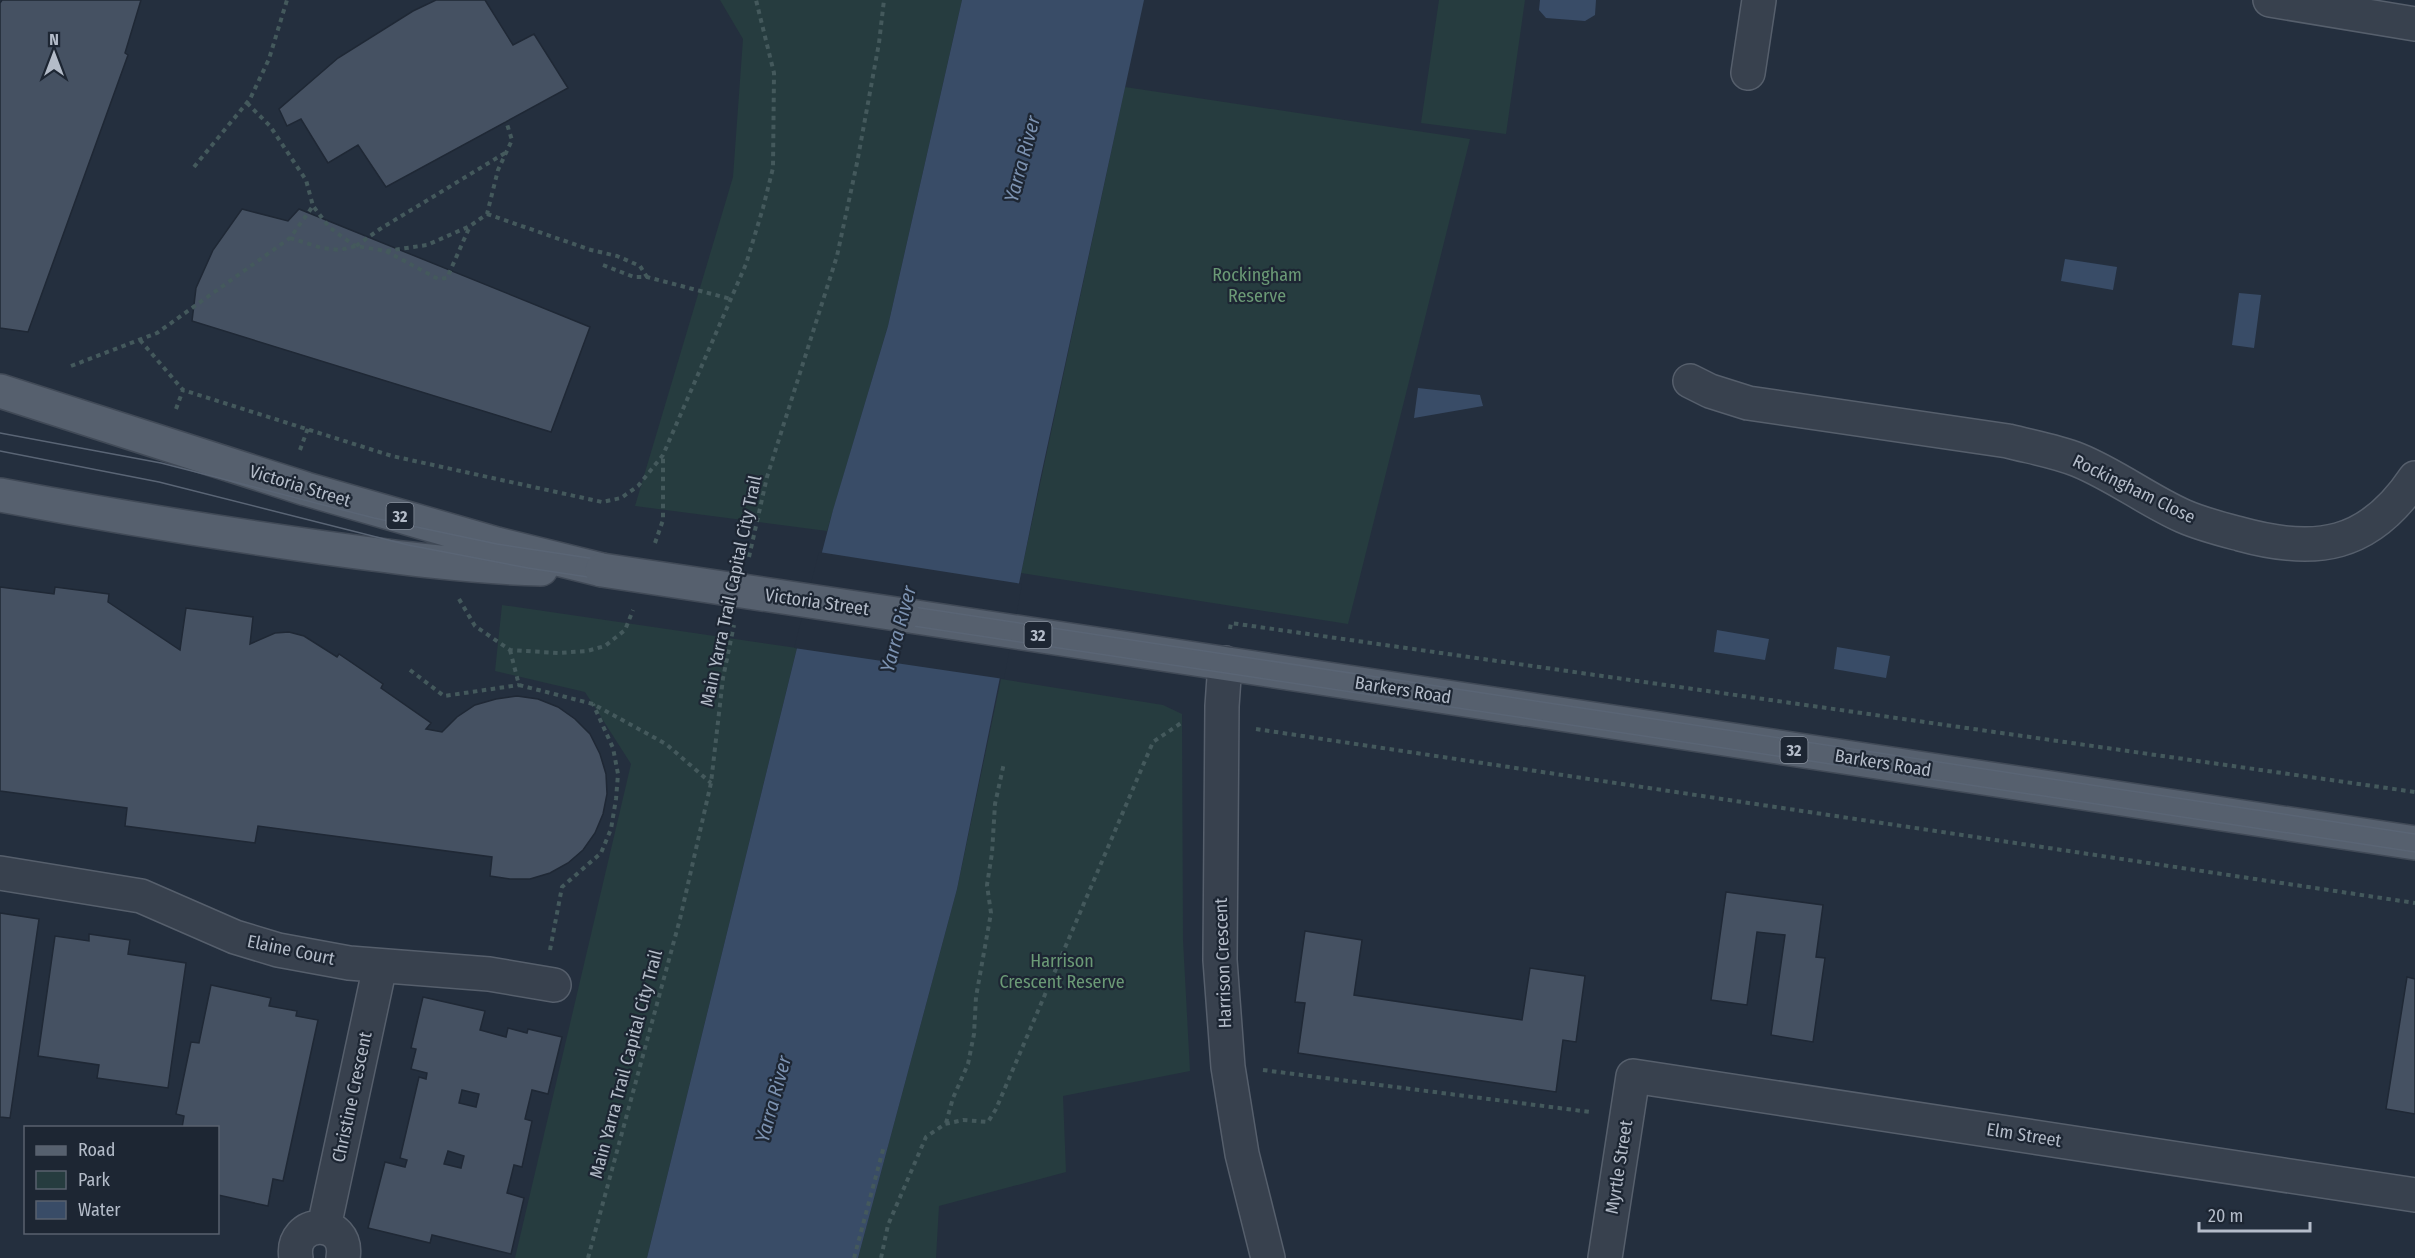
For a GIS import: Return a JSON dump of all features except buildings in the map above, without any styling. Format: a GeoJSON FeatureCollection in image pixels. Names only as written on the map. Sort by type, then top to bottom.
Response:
{"type":"FeatureCollection","features":[{"type":"Feature","properties":{"kind":"main road","name":"Victoria Street"},"geometry":{"type":"LineString","coordinates":[[6,400],[497,544],[602,570],[1173,656]]}},
{"type":"Feature","properties":{"kind":"main road","name":"Victoria Street"},"geometry":{"type":"LineString","coordinates":[[0,495],[222,533],[437,562],[496,567],[602,570]]}},
{"type":"Feature","properties":{"kind":"main road","name":"Barkers Road"},"geometry":{"type":"LineString","coordinates":[[1173,656],[2415,843]]}},
{"type":"Feature","properties":{"kind":"street"},"geometry":{"type":"LineString","coordinates":[[1748,73],[1759,0]]}},
{"type":"Feature","properties":{"kind":"street"},"geometry":{"type":"LineString","coordinates":[[2270,0],[2415,24]]}},
{"type":"Feature","properties":{"kind":"street","name":"Rockingham Close"},"geometry":{"type":"LineString","coordinates":[[1690,381],[1710,392],[1748,403],[2008,441],[2038,448],[2077,459],[2183,516],[2242,535],[2288,544],[2320,544],[2343,539],[2370,527],[2391,510],[2415,478]]}},
{"type":"Feature","properties":{"kind":"street","name":"Harrison Crescent"},"geometry":{"type":"LineString","coordinates":[[1225,663],[1222,706],[1220,960],[1227,1046],[1242,1154],[1268,1258]]}},
{"type":"Feature","properties":{"kind":"street","name":"Elaine Court"},"geometry":{"type":"LineString","coordinates":[[0,873],[141,896],[235,937],[264,947],[380,966],[489,974],[550,985]]}},
{"type":"Feature","properties":{"kind":"street","name":"Christine Crescent"},"geometry":{"type":"LineString","coordinates":[[324,1227],[380,966]]}},
{"type":"Feature","properties":{"kind":"street","name":"Elm Street"},"geometry":{"type":"LineString","coordinates":[[1633,1076],[2415,1195]]}},
{"type":"Feature","properties":{"kind":"street","name":"Myrtle Street"},"geometry":{"type":"LineString","coordinates":[[1605,1258],[1633,1076]]}},
{"type":"Feature","properties":{"kind":"street"},"geometry":{"type":"LineString","coordinates":[[296,1258],[296,1246],[303,1233],[316,1227],[324,1227],[338,1235],[342,1241],[343,1258]]}},
{"type":"Feature","properties":{"kind":"path"},"geometry":{"type":"LineString","coordinates":[[194,167],[247,103],[269,59],[287,0]]}},
{"type":"Feature","properties":{"kind":"path"},"geometry":{"type":"LineString","coordinates":[[140,340],[183,390],[415,462],[602,502],[621,498],[638,486],[663,455],[746,264],[773,168],[774,73],[756,0]]}},
{"type":"Feature","properties":{"kind":"path","name":"Main Yarra Trail Capital City Trail"},"geometry":{"type":"LineString","coordinates":[[747,567],[767,477],[837,256],[879,43],[884,0]]}},
{"type":"Feature","properties":{"kind":"path"},"geometry":{"type":"LineString","coordinates":[[247,103],[270,126],[306,180],[313,206],[329,227],[356,246],[386,251],[427,245],[470,226],[487,214],[498,170],[512,140],[506,121]]}},
{"type":"Feature","properties":{"kind":"path"},"geometry":{"type":"LineString","coordinates":[[290,238],[322,248],[340,250],[356,246],[507,152]]}},
{"type":"Feature","properties":{"kind":"path"},"geometry":{"type":"LineString","coordinates":[[71,366],[158,333],[290,238],[313,206]]}},
{"type":"Feature","properties":{"kind":"path"},"geometry":{"type":"LineString","coordinates":[[487,214],[591,250],[617,256],[640,266],[647,277]]}},
{"type":"Feature","properties":{"kind":"path"},"geometry":{"type":"LineString","coordinates":[[386,251],[438,279],[447,278],[470,226]]}},
{"type":"Feature","properties":{"kind":"path"},"geometry":{"type":"LineString","coordinates":[[603,265],[634,277],[647,277],[731,299]]}},
{"type":"Feature","properties":{"kind":"path"},"geometry":{"type":"LineString","coordinates":[[174,416],[183,390]]}},
{"type":"Feature","properties":{"kind":"path"},"geometry":{"type":"LineString","coordinates":[[297,458],[308,428]]}},
{"type":"Feature","properties":{"kind":"path"},"geometry":{"type":"LineString","coordinates":[[663,455],[663,520]]}},
{"type":"Feature","properties":{"kind":"path"},"geometry":{"type":"LineString","coordinates":[[458,597],[475,626],[510,650],[558,653],[587,651],[605,646],[621,634],[628,624]]}},
{"type":"Feature","properties":{"kind":"path","name":"Main Yarra Trail Capital City Trail"},"geometry":{"type":"LineString","coordinates":[[588,1258],[680,919],[711,783],[723,678],[735,622]]}},
{"type":"Feature","properties":{"kind":"path"},"geometry":{"type":"LineString","coordinates":[[1225,663],[1231,623],[2415,792]]}},
{"type":"Feature","properties":{"kind":"path"},"geometry":{"type":"LineString","coordinates":[[510,650],[519,685]]}},
{"type":"Feature","properties":{"kind":"path"},"geometry":{"type":"LineString","coordinates":[[410,670],[444,696],[519,685],[592,704],[666,744],[711,783]]}},
{"type":"Feature","properties":{"kind":"path"},"geometry":{"type":"LineString","coordinates":[[550,985],[556,913],[562,887],[601,853],[611,829],[616,799],[618,774],[613,748],[592,704]]}},
{"type":"Feature","properties":{"kind":"path"},"geometry":{"type":"LineString","coordinates":[[882,1258],[888,1225],[926,1137],[945,1124],[963,1120],[988,1122],[996,1109],[1153,742],[1184,721]]}},
{"type":"Feature","properties":{"kind":"path"},"geometry":{"type":"LineString","coordinates":[[1257,729],[2415,903]]}},
{"type":"Feature","properties":{"kind":"path"},"geometry":{"type":"LineString","coordinates":[[945,1124],[953,1098],[968,1064],[974,1034],[976,997],[991,913],[987,885],[992,853],[995,804],[1004,763]]}},
{"type":"Feature","properties":{"kind":"path"},"geometry":{"type":"LineString","coordinates":[[1261,1070],[1590,1113]]}},
{"type":"Feature","properties":{"kind":"path"},"geometry":{"type":"LineString","coordinates":[[854,1258],[884,1146]]}},
{"type":"Feature","properties":{"kind":"green space"},"geometry":{"type":"Polygon","coordinates":[[[720,0],[962,0],[888,326],[827,531],[635,506],[733,177],[743,39],[720,0]]]}},
{"type":"Feature","properties":{"kind":"green space"},"geometry":{"type":"Polygon","coordinates":[[[1439,0],[1525,0],[1506,134],[1421,123],[1439,0]]]}},
{"type":"Feature","properties":{"kind":"green space","name":"Rockingham Reserve"},"geometry":{"type":"Polygon","coordinates":[[[1125,87],[1470,139],[1348,624],[1021,573],[1125,87]]]}},
{"type":"Feature","properties":{"kind":"green space"},"geometry":{"type":"Polygon","coordinates":[[[502,605],[797,648],[647,1258],[515,1258],[631,764],[585,692],[495,671],[502,605]]]}},
{"type":"Feature","properties":{"kind":"green space","name":"Harrison Crescent Reserve"},"geometry":{"type":"Polygon","coordinates":[[[1001,679],[1163,705],[1182,714],[1183,940],[1190,1071],[1063,1096],[1066,1172],[939,1206],[936,1258],[858,1258],[957,889],[1001,679]]]}},
{"type":"Feature","properties":{"kind":"water","name":"Yarra River"},"geometry":{"type":"Polygon","coordinates":[[[962,0],[1144,0],[1040,480],[957,889],[858,1258],[647,1258],[797,648],[833,510],[888,326],[962,0]]]}},
{"type":"Feature","properties":{"kind":"water"},"geometry":{"type":"Polygon","coordinates":[[[1540,0],[1596,0],[1595,15],[1585,21],[1546,18],[1539,10],[1540,0]]]}},
{"type":"Feature","properties":{"kind":"water"},"geometry":{"type":"Polygon","coordinates":[[[2065,259],[2117,267],[2113,290],[2061,281],[2065,259]]]}},
{"type":"Feature","properties":{"kind":"water"},"geometry":{"type":"Polygon","coordinates":[[[2239,293],[2261,295],[2254,348],[2232,345],[2239,293]]]}},
{"type":"Feature","properties":{"kind":"water"},"geometry":{"type":"Polygon","coordinates":[[[1418,388],[1480,395],[1483,406],[1414,418],[1418,388]]]}},
{"type":"Feature","properties":{"kind":"water"},"geometry":{"type":"Polygon","coordinates":[[[1717,630],[1769,639],[1765,660],[1714,652],[1717,630]]]}},
{"type":"Feature","properties":{"kind":"water"},"geometry":{"type":"Polygon","coordinates":[[[1837,647],[1890,656],[1886,678],[1834,669],[1837,647]]]}},
{"type":"Feature","properties":{"kind":"pier"},"geometry":{"type":"Polygon","coordinates":[[[819,552],[1022,584],[1004,679],[794,648],[819,552]]]}},
{"type":"Feature","properties":{"kind":"tram line"},"geometry":{"type":"LineString","coordinates":[[0,433],[161,463],[374,518],[497,544],[2415,834]]}},
{"type":"Feature","properties":{"kind":"tram line"},"geometry":{"type":"LineString","coordinates":[[0,451],[159,482],[408,545],[528,568],[2415,852]]}}]}
